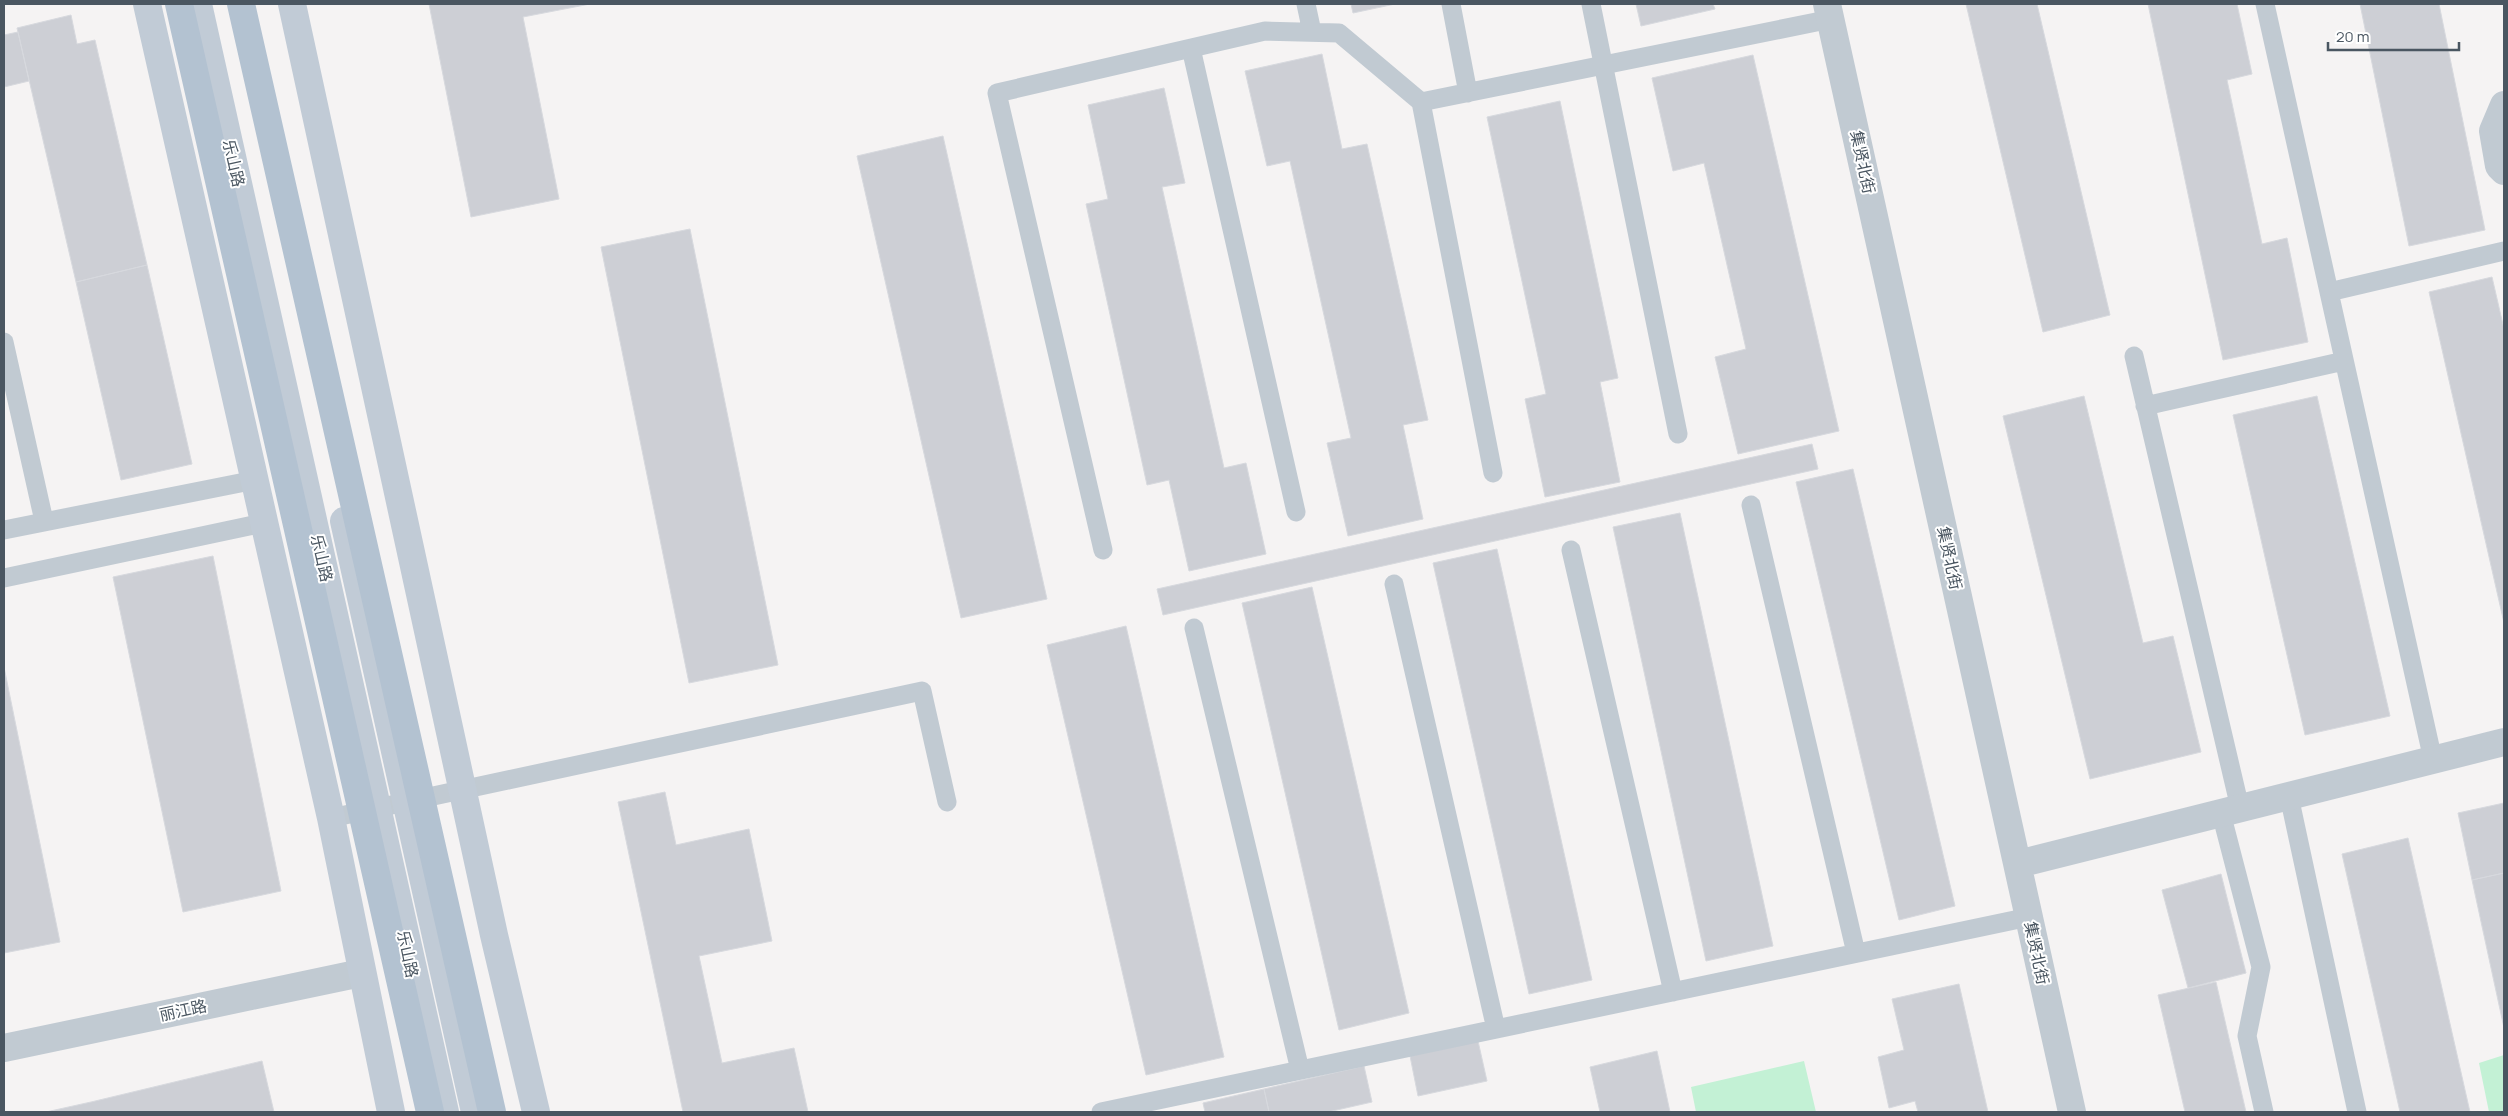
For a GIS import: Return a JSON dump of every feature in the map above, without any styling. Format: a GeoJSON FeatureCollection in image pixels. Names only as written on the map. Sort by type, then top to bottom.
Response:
{"type":"FeatureCollection","features":[{"type":"Feature","properties":{"kind":"main road"},"geometry":{"type":"LineString","coordinates":[[147,4],[255,480],[263,524],[331,818],[361,973],[391,1112]]}},
{"type":"Feature","properties":{"kind":"main road"},"geometry":{"type":"LineString","coordinates":[[178,4],[430,1112]]}},
{"type":"Feature","properties":{"kind":"main road","name":"乐山路"},"geometry":{"type":"LineString","coordinates":[[198,4],[379,808],[410,963],[445,1112]]}},
{"type":"Feature","properties":{"kind":"main road","name":"乐山路"},"geometry":{"type":"LineString","coordinates":[[232,4],[405,802],[475,1112]]}},
{"type":"Feature","properties":{"kind":"main road"},"geometry":{"type":"LineString","coordinates":[[241,4],[492,1112]]}},
{"type":"Feature","properties":{"kind":"main road"},"geometry":{"type":"LineString","coordinates":[[292,4],[463,789],[536,1112]]}},
{"type":"Feature","properties":{"kind":"street","name":"集贤北街"},"geometry":{"type":"LineString","coordinates":[[1829,11],[2072,1112]]}},
{"type":"Feature","properties":{"kind":"street"},"geometry":{"type":"LineString","coordinates":[[2504,104],[2493,131],[2499,166],[2504,171]]}},
{"type":"Feature","properties":{"kind":"street"},"geometry":{"type":"LineString","coordinates":[[2018,864],[2504,742]]}},
{"type":"Feature","properties":{"kind":"street","name":"丽江路"},"geometry":{"type":"LineString","coordinates":[[4,1048],[361,973]]}},
{"type":"Feature","properties":{"kind":"lane"},"geometry":{"type":"LineString","coordinates":[[1306,4],[1312,32]]}},
{"type":"Feature","properties":{"kind":"lane"},"geometry":{"type":"LineString","coordinates":[[1451,4],[1468,93]]}},
{"type":"Feature","properties":{"kind":"lane"},"geometry":{"type":"LineString","coordinates":[[1591,4],[1678,434]]}},
{"type":"Feature","properties":{"kind":"lane"},"geometry":{"type":"LineString","coordinates":[[2265,4],[2433,760]]}},
{"type":"Feature","properties":{"kind":"lane"},"geometry":{"type":"LineString","coordinates":[[1421,102],[1603,65],[1829,11]]}},
{"type":"Feature","properties":{"kind":"lane"},"geometry":{"type":"LineString","coordinates":[[1103,550],[996,93],[1265,30],[1340,33],[1421,102],[1493,473]]}},
{"type":"Feature","properties":{"kind":"lane"},"geometry":{"type":"LineString","coordinates":[[1190,48],[1296,512]]}},
{"type":"Feature","properties":{"kind":"lane"},"geometry":{"type":"LineString","coordinates":[[2329,292],[2504,251]]}},
{"type":"Feature","properties":{"kind":"lane"},"geometry":{"type":"LineString","coordinates":[[4,342],[44,521]]}},
{"type":"Feature","properties":{"kind":"lane"},"geometry":{"type":"LineString","coordinates":[[2134,356],[2261,967],[2247,1036],[2264,1112]]}},
{"type":"Feature","properties":{"kind":"lane"},"geometry":{"type":"LineString","coordinates":[[2145,406],[2344,361]]}},
{"type":"Feature","properties":{"kind":"lane"},"geometry":{"type":"LineString","coordinates":[[4,530],[255,480]]}},
{"type":"Feature","properties":{"kind":"lane"},"geometry":{"type":"LineString","coordinates":[[1751,505],[1856,953]]}},
{"type":"Feature","properties":{"kind":"lane"},"geometry":{"type":"LineString","coordinates":[[4,578],[263,524]]}},
{"type":"Feature","properties":{"kind":"lane"},"geometry":{"type":"LineString","coordinates":[[1571,550],[1673,992]]}},
{"type":"Feature","properties":{"kind":"lane"},"geometry":{"type":"LineString","coordinates":[[1394,584],[1496,1029]]}},
{"type":"Feature","properties":{"kind":"lane"},"geometry":{"type":"LineString","coordinates":[[1194,628],[1300,1070]]}},
{"type":"Feature","properties":{"kind":"lane"},"geometry":{"type":"LineString","coordinates":[[331,818],[922,691],[947,802]]}},
{"type":"Feature","properties":{"kind":"lane"},"geometry":{"type":"LineString","coordinates":[[2288,796],[2358,1112]]}},
{"type":"Feature","properties":{"kind":"lane"},"geometry":{"type":"LineString","coordinates":[[1101,1112],[2029,917]]}},
{"type":"Feature","properties":{"kind":"green space"},"geometry":{"type":"Polygon","coordinates":[[[2504,1055],[2504,1112],[2489,1112],[2479,1063],[2504,1055]]]}},
{"type":"Feature","properties":{"kind":"green space"},"geometry":{"type":"Polygon","coordinates":[[[1804,1061],[1816,1112],[1696,1112],[1691,1087],[1804,1061]]]}},
{"type":"Feature","properties":{"kind":"building"},"geometry":{"type":"Polygon","coordinates":[[[429,4],[590,4],[523,17],[559,199],[471,217],[429,4]]]}},
{"type":"Feature","properties":{"kind":"building"},"geometry":{"type":"Polygon","coordinates":[[[1351,4],[1395,4],[1353,13],[1351,4]]]}},
{"type":"Feature","properties":{"kind":"building"},"geometry":{"type":"Polygon","coordinates":[[[1636,4],[1713,4],[1715,9],[1641,26],[1636,4]]]}},
{"type":"Feature","properties":{"kind":"building"},"geometry":{"type":"Polygon","coordinates":[[[1966,4],[2037,4],[2110,315],[2043,332],[1966,4]]]}},
{"type":"Feature","properties":{"kind":"building"},"geometry":{"type":"Polygon","coordinates":[[[2148,4],[2237,4],[2252,74],[2227,80],[2262,244],[2287,238],[2308,342],[2223,360],[2148,4]]]}},
{"type":"Feature","properties":{"kind":"building"},"geometry":{"type":"Polygon","coordinates":[[[2360,4],[2439,4],[2485,230],[2409,246],[2360,4]]]}},
{"type":"Feature","properties":{"kind":"building"},"geometry":{"type":"Polygon","coordinates":[[[71,15],[77,44],[95,40],[147,265],[76,282],[17,28],[71,15]]]}},
{"type":"Feature","properties":{"kind":"building"},"geometry":{"type":"Polygon","coordinates":[[[18,32],[29,81],[4,87],[4,35],[18,32]]]}},
{"type":"Feature","properties":{"kind":"building"},"geometry":{"type":"Polygon","coordinates":[[[1322,54],[1342,149],[1367,144],[1428,420],[1403,425],[1423,519],[1348,536],[1327,443],[1351,438],[1290,161],[1267,166],[1245,71],[1322,54]]]}},
{"type":"Feature","properties":{"kind":"building"},"geometry":{"type":"Polygon","coordinates":[[[1753,55],[1839,431],[1738,454],[1715,357],[1746,349],[1704,163],[1673,171],[1652,78],[1753,55]]]}},
{"type":"Feature","properties":{"kind":"building"},"geometry":{"type":"Polygon","coordinates":[[[1164,88],[1185,183],[1162,187],[1224,468],[1246,463],[1266,554],[1189,571],[1169,480],[1147,485],[1086,204],[1108,199],[1088,105],[1164,88]]]}},
{"type":"Feature","properties":{"kind":"building"},"geometry":{"type":"Polygon","coordinates":[[[1560,101],[1618,378],[1600,382],[1620,482],[1545,497],[1525,399],[1546,394],[1487,117],[1560,101]]]}},
{"type":"Feature","properties":{"kind":"building"},"geometry":{"type":"Polygon","coordinates":[[[943,136],[1047,599],[961,618],[857,156],[943,136]]]}},
{"type":"Feature","properties":{"kind":"building"},"geometry":{"type":"Polygon","coordinates":[[[690,229],[778,665],[689,683],[601,247],[690,229]]]}},
{"type":"Feature","properties":{"kind":"building"},"geometry":{"type":"Polygon","coordinates":[[[147,265],[192,464],[121,480],[76,282],[147,265]]]}},
{"type":"Feature","properties":{"kind":"building"},"geometry":{"type":"Polygon","coordinates":[[[2492,277],[2504,329],[2504,623],[2429,292],[2492,277]]]}},
{"type":"Feature","properties":{"kind":"building"},"geometry":{"type":"Polygon","coordinates":[[[2084,396],[2143,643],[2173,636],[2201,752],[2090,779],[2003,416],[2084,396]]]}},
{"type":"Feature","properties":{"kind":"building"},"geometry":{"type":"Polygon","coordinates":[[[2317,396],[2390,716],[2305,735],[2233,415],[2317,396]]]}},
{"type":"Feature","properties":{"kind":"building"},"geometry":{"type":"Polygon","coordinates":[[[1812,444],[1818,469],[1163,615],[1157,589],[1812,444]]]}},
{"type":"Feature","properties":{"kind":"building"},"geometry":{"type":"Polygon","coordinates":[[[1853,469],[1955,906],[1899,920],[1796,482],[1853,469]]]}},
{"type":"Feature","properties":{"kind":"building"},"geometry":{"type":"Polygon","coordinates":[[[1680,513],[1773,946],[1706,961],[1613,527],[1680,513]]]}},
{"type":"Feature","properties":{"kind":"building"},"geometry":{"type":"Polygon","coordinates":[[[1497,549],[1592,980],[1529,994],[1433,563],[1497,549]]]}},
{"type":"Feature","properties":{"kind":"building"},"geometry":{"type":"Polygon","coordinates":[[[213,556],[281,891],[183,912],[113,577],[213,556]]]}},
{"type":"Feature","properties":{"kind":"building"},"geometry":{"type":"Polygon","coordinates":[[[1312,587],[1409,1013],[1339,1030],[1242,603],[1312,587]]]}},
{"type":"Feature","properties":{"kind":"building"},"geometry":{"type":"Polygon","coordinates":[[[1126,626],[1224,1057],[1146,1075],[1047,645],[1126,626]]]}},
{"type":"Feature","properties":{"kind":"building"},"geometry":{"type":"Polygon","coordinates":[[[4,667],[60,942],[4,953],[4,667]]]}},
{"type":"Feature","properties":{"kind":"building"},"geometry":{"type":"Polygon","coordinates":[[[665,792],[676,845],[749,829],[772,941],[699,956],[722,1063],[794,1048],[808,1112],[683,1112],[618,802],[665,792]]]}},
{"type":"Feature","properties":{"kind":"building"},"geometry":{"type":"Polygon","coordinates":[[[2504,803],[2504,873],[2472,880],[2458,813],[2504,803]]]}},
{"type":"Feature","properties":{"kind":"building"},"geometry":{"type":"Polygon","coordinates":[[[2408,838],[2470,1112],[2400,1112],[2342,854],[2408,838]]]}},
{"type":"Feature","properties":{"kind":"building"},"geometry":{"type":"Polygon","coordinates":[[[2504,873],[2504,1028],[2472,880],[2504,873]]]}},
{"type":"Feature","properties":{"kind":"building"},"geometry":{"type":"Polygon","coordinates":[[[2221,874],[2246,973],[2188,988],[2162,890],[2221,874]]]}},
{"type":"Feature","properties":{"kind":"building"},"geometry":{"type":"Polygon","coordinates":[[[2216,982],[2246,1112],[2185,1112],[2158,995],[2216,982]]]}},
{"type":"Feature","properties":{"kind":"building"},"geometry":{"type":"Polygon","coordinates":[[[1959,984],[1988,1112],[1918,1112],[1915,1101],[1889,1108],[1878,1057],[1904,1050],[1892,999],[1959,984]]]}},
{"type":"Feature","properties":{"kind":"building"},"geometry":{"type":"Polygon","coordinates":[[[1478,1041],[1487,1081],[1418,1096],[1410,1056],[1478,1041]]]}},
{"type":"Feature","properties":{"kind":"building"},"geometry":{"type":"Polygon","coordinates":[[[1657,1051],[1670,1112],[1600,1112],[1590,1067],[1657,1051]]]}},
{"type":"Feature","properties":{"kind":"building"},"geometry":{"type":"Polygon","coordinates":[[[262,1061],[274,1112],[46,1112],[91,1102],[262,1061]]]}},
{"type":"Feature","properties":{"kind":"building"},"geometry":{"type":"Polygon","coordinates":[[[1364,1066],[1372,1102],[1328,1112],[1269,1112],[1264,1089],[1364,1066]]]}},
{"type":"Feature","properties":{"kind":"building"},"geometry":{"type":"Polygon","coordinates":[[[1264,1089],[1269,1112],[1205,1112],[1203,1103],[1264,1089]]]}}]}
